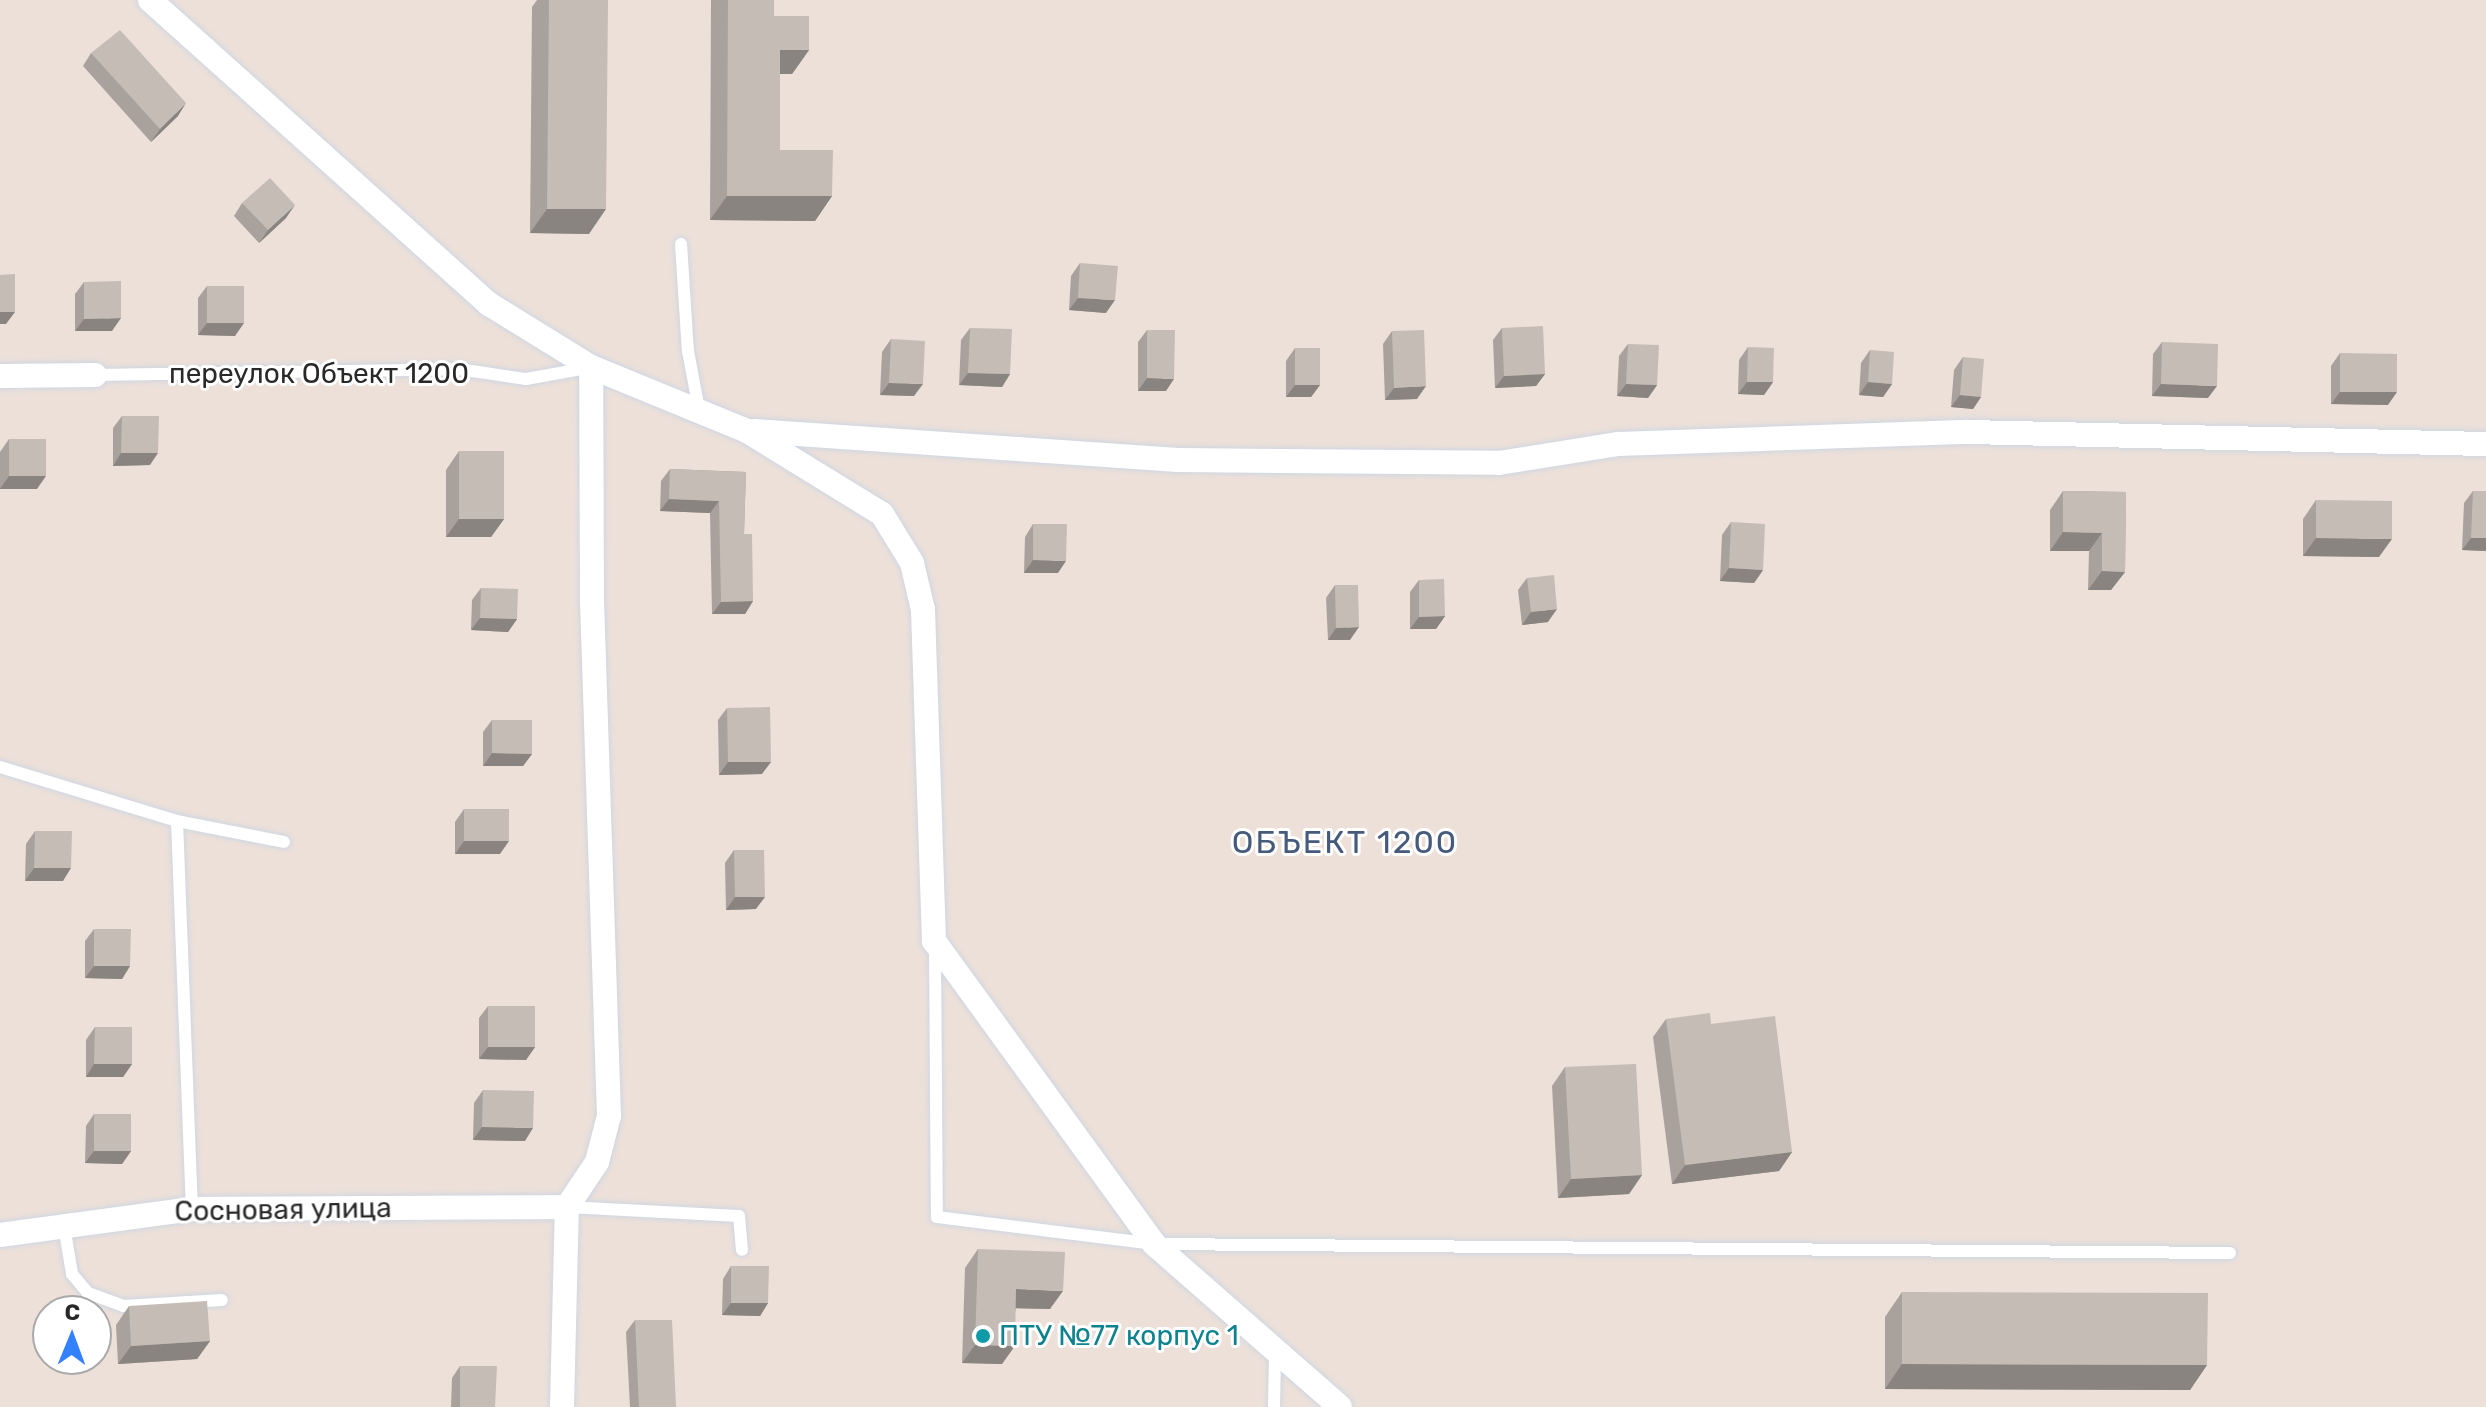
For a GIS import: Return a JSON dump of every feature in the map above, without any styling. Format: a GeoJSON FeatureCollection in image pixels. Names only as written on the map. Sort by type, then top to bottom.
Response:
{"type":"FeatureCollection","features":[{"type":"Feature","properties":{"kind":"street"},"geometry":{"type":"LineString","coordinates":[[150,0],[489,304],[591,367],[747,431],[882,514],[912,563],[923,610],[934,941],[1154,1244],[1340,1407]]}},
{"type":"Feature","properties":{"kind":"street"},"geometry":{"type":"LineString","coordinates":[[562,1407],[567,1207],[597,1162],[609,1116],[592,602],[591,367]]}},
{"type":"Feature","properties":{"kind":"street"},"geometry":{"type":"LineString","coordinates":[[0,376],[95,375]]}},
{"type":"Feature","properties":{"kind":"street"},"geometry":{"type":"LineString","coordinates":[[747,431],[1178,460],[1499,463],[1618,444],[1968,432],[2486,444]]}},
{"type":"Feature","properties":{"kind":"street","name":"Сосновая улица"},"geometry":{"type":"LineString","coordinates":[[0,1235],[192,1209],[567,1207]]}},
{"type":"Feature","properties":{"kind":"lane"},"geometry":{"type":"LineString","coordinates":[[681,244],[688,351],[699,410]]}},
{"type":"Feature","properties":{"kind":"lane","name":"переулок Объект 1200"},"geometry":{"type":"LineString","coordinates":[[95,375],[458,369],[526,379],[591,367]]}},
{"type":"Feature","properties":{"kind":"lane"},"geometry":{"type":"LineString","coordinates":[[0,767],[177,821],[284,842]]}},
{"type":"Feature","properties":{"kind":"lane"},"geometry":{"type":"LineString","coordinates":[[177,821],[192,1209]]}},
{"type":"Feature","properties":{"kind":"lane"},"geometry":{"type":"LineString","coordinates":[[934,941],[937,1217],[1154,1244],[2230,1253]]}},
{"type":"Feature","properties":{"kind":"lane"},"geometry":{"type":"LineString","coordinates":[[567,1207],[739,1216],[742,1250]]}},
{"type":"Feature","properties":{"kind":"lane"},"geometry":{"type":"LineString","coordinates":[[64,1226],[72,1274],[88,1293],[123,1306],[222,1300]]}},
{"type":"Feature","properties":{"kind":"lane"},"geometry":{"type":"LineString","coordinates":[[1274,1407],[1275,1353]]}},
{"type":"Feature","properties":{"kind":"building"},"geometry":{"type":"Polygon","coordinates":[[[549,0],[608,0],[606,209],[547,209],[549,0]]]}},
{"type":"Feature","properties":{"kind":"building"},"geometry":{"type":"Polygon","coordinates":[[[728,0],[774,0],[774,16],[809,16],[809,50],[780,50],[780,150],[833,150],[832,196],[727,196],[728,0]]]}},
{"type":"Feature","properties":{"kind":"building"},"geometry":{"type":"Polygon","coordinates":[[[120,30],[186,103],[160,129],[91,53],[120,30]]]}},
{"type":"Feature","properties":{"kind":"building"},"geometry":{"type":"Polygon","coordinates":[[[270,178],[295,205],[268,230],[242,203],[270,178]]]}},
{"type":"Feature","properties":{"kind":"building"},"geometry":{"type":"Polygon","coordinates":[[[1080,263],[1118,266],[1115,300],[1078,298],[1080,263]]]}},
{"type":"Feature","properties":{"kind":"building"},"geometry":{"type":"Polygon","coordinates":[[[15,274],[15,312],[0,312],[0,275],[15,274]]]}},
{"type":"Feature","properties":{"kind":"building"},"geometry":{"type":"Polygon","coordinates":[[[121,281],[121,318],[84,319],[84,282],[121,281]]]}},
{"type":"Feature","properties":{"kind":"building"},"geometry":{"type":"Polygon","coordinates":[[[207,286],[244,286],[244,323],[207,323],[207,286]]]}},
{"type":"Feature","properties":{"kind":"building"},"geometry":{"type":"Polygon","coordinates":[[[1543,326],[1545,374],[1504,376],[1502,328],[1543,326]]]}},
{"type":"Feature","properties":{"kind":"building"},"geometry":{"type":"Polygon","coordinates":[[[970,328],[1012,329],[1010,374],[968,373],[970,328]]]}},
{"type":"Feature","properties":{"kind":"building"},"geometry":{"type":"Polygon","coordinates":[[[1147,330],[1175,330],[1174,379],[1147,378],[1147,330]]]}},
{"type":"Feature","properties":{"kind":"building"},"geometry":{"type":"Polygon","coordinates":[[[1424,330],[1426,386],[1394,388],[1392,331],[1424,330]]]}},
{"type":"Feature","properties":{"kind":"building"},"geometry":{"type":"Polygon","coordinates":[[[891,339],[925,341],[923,384],[889,383],[891,339]]]}},
{"type":"Feature","properties":{"kind":"building"},"geometry":{"type":"Polygon","coordinates":[[[2162,342],[2218,344],[2217,386],[2161,384],[2162,342]]]}},
{"type":"Feature","properties":{"kind":"building"},"geometry":{"type":"Polygon","coordinates":[[[1628,344],[1659,345],[1657,385],[1626,384],[1628,344]]]}},
{"type":"Feature","properties":{"kind":"building"},"geometry":{"type":"Polygon","coordinates":[[[1748,347],[1774,348],[1773,382],[1747,382],[1748,347]]]}},
{"type":"Feature","properties":{"kind":"building"},"geometry":{"type":"Polygon","coordinates":[[[1295,348],[1320,348],[1320,385],[1295,385],[1295,348]]]}},
{"type":"Feature","properties":{"kind":"building"},"geometry":{"type":"Polygon","coordinates":[[[1870,350],[1894,352],[1892,384],[1868,382],[1870,350]]]}},
{"type":"Feature","properties":{"kind":"building"},"geometry":{"type":"Polygon","coordinates":[[[2340,353],[2397,354],[2397,392],[2340,392],[2340,353]]]}},
{"type":"Feature","properties":{"kind":"building"},"geometry":{"type":"Polygon","coordinates":[[[1963,357],[1984,359],[1981,397],[1960,395],[1963,357]]]}},
{"type":"Feature","properties":{"kind":"building"},"geometry":{"type":"Polygon","coordinates":[[[122,416],[159,416],[158,453],[121,453],[122,416]]]}},
{"type":"Feature","properties":{"kind":"building"},"geometry":{"type":"Polygon","coordinates":[[[9,439],[46,439],[46,476],[9,476],[9,439]]]}},
{"type":"Feature","properties":{"kind":"building"},"geometry":{"type":"Polygon","coordinates":[[[459,451],[504,451],[504,519],[459,519],[459,451]]]}},
{"type":"Feature","properties":{"kind":"building"},"geometry":{"type":"Polygon","coordinates":[[[670,469],[746,472],[744,534],[752,534],[753,601],[721,602],[719,501],[669,499],[670,469]]]}},
{"type":"Feature","properties":{"kind":"building"},"geometry":{"type":"Polygon","coordinates":[[[2063,491],[2126,492],[2125,572],[2102,571],[2102,533],[2063,532],[2063,491]]]}},
{"type":"Feature","properties":{"kind":"building"},"geometry":{"type":"Polygon","coordinates":[[[2473,491],[2486,491],[2486,538],[2471,538],[2473,491]]]}},
{"type":"Feature","properties":{"kind":"building"},"geometry":{"type":"Polygon","coordinates":[[[2316,500],[2392,501],[2392,539],[2316,538],[2316,500]]]}},
{"type":"Feature","properties":{"kind":"building"},"geometry":{"type":"Polygon","coordinates":[[[1731,522],[1765,524],[1763,570],[1729,568],[1731,522]]]}},
{"type":"Feature","properties":{"kind":"building"},"geometry":{"type":"Polygon","coordinates":[[[1033,524],[1067,524],[1066,561],[1033,560],[1033,524]]]}},
{"type":"Feature","properties":{"kind":"building"},"geometry":{"type":"Polygon","coordinates":[[[1554,575],[1557,609],[1531,612],[1527,578],[1554,575]]]}},
{"type":"Feature","properties":{"kind":"building"},"geometry":{"type":"Polygon","coordinates":[[[1444,579],[1445,616],[1419,617],[1419,580],[1444,579]]]}},
{"type":"Feature","properties":{"kind":"building"},"geometry":{"type":"Polygon","coordinates":[[[1335,585],[1358,585],[1359,627],[1336,628],[1335,585]]]}},
{"type":"Feature","properties":{"kind":"building"},"geometry":{"type":"Polygon","coordinates":[[[481,588],[518,589],[517,619],[480,618],[481,588]]]}},
{"type":"Feature","properties":{"kind":"building"},"geometry":{"type":"Polygon","coordinates":[[[770,707],[771,762],[728,762],[727,708],[770,707]]]}},
{"type":"Feature","properties":{"kind":"building"},"geometry":{"type":"Polygon","coordinates":[[[492,720],[532,720],[532,754],[492,753],[492,720]]]}},
{"type":"Feature","properties":{"kind":"building"},"geometry":{"type":"Polygon","coordinates":[[[464,809],[509,809],[509,841],[464,841],[464,809]]]}},
{"type":"Feature","properties":{"kind":"building"},"geometry":{"type":"Polygon","coordinates":[[[35,831],[72,831],[71,868],[34,868],[35,831]]]}},
{"type":"Feature","properties":{"kind":"building"},"geometry":{"type":"Polygon","coordinates":[[[734,850],[764,850],[765,897],[735,897],[734,850]]]}},
{"type":"Feature","properties":{"kind":"building"},"geometry":{"type":"Polygon","coordinates":[[[94,929],[131,929],[130,966],[94,966],[94,929]]]}},
{"type":"Feature","properties":{"kind":"building"},"geometry":{"type":"Polygon","coordinates":[[[488,1006],[535,1006],[535,1047],[488,1047],[488,1006]]]}},
{"type":"Feature","properties":{"kind":"building"},"geometry":{"type":"Polygon","coordinates":[[[1710,1013],[1711,1024],[1775,1016],[1792,1152],[1685,1165],[1666,1019],[1710,1013]]]}},
{"type":"Feature","properties":{"kind":"building"},"geometry":{"type":"Polygon","coordinates":[[[95,1027],[132,1027],[132,1064],[94,1064],[95,1027]]]}},
{"type":"Feature","properties":{"kind":"building"},"geometry":{"type":"Polygon","coordinates":[[[1636,1064],[1642,1175],[1571,1179],[1565,1067],[1636,1064]]]}},
{"type":"Feature","properties":{"kind":"building"},"geometry":{"type":"Polygon","coordinates":[[[483,1090],[534,1091],[533,1128],[482,1127],[483,1090]]]}},
{"type":"Feature","properties":{"kind":"building"},"geometry":{"type":"Polygon","coordinates":[[[94,1114],[131,1114],[131,1151],[94,1151],[94,1114]]]}},
{"type":"Feature","properties":{"kind":"building"},"geometry":{"type":"Polygon","coordinates":[[[978,1249],[1065,1252],[1063,1291],[1016,1289],[1015,1346],[975,1345],[978,1249]]]}},
{"type":"Feature","properties":{"kind":"building"},"geometry":{"type":"Polygon","coordinates":[[[731,1266],[769,1266],[768,1303],[731,1303],[731,1266]]]}},
{"type":"Feature","properties":{"kind":"building"},"geometry":{"type":"Polygon","coordinates":[[[1902,1292],[2208,1293],[2207,1365],[1902,1364],[1902,1292]]]}},
{"type":"Feature","properties":{"kind":"building"},"geometry":{"type":"Polygon","coordinates":[[[207,1301],[210,1341],[131,1346],[129,1306],[207,1301]]]}},
{"type":"Feature","properties":{"kind":"building"},"geometry":{"type":"Polygon","coordinates":[[[635,1320],[672,1320],[676,1407],[639,1407],[635,1320]]]}},
{"type":"Feature","properties":{"kind":"building"},"geometry":{"type":"Polygon","coordinates":[[[460,1366],[497,1366],[495,1407],[460,1407],[460,1366]]]}},
{"type":"Feature","properties":{"kind":"place","name":"ПТУ №77 корпус 1"},"geometry":{"type":"Point","coordinates":[983,1336]}},
{"type":"Feature","properties":{"kind":"district","name":"ОБЪЕКТ 1200"},"geometry":{"type":"Point","coordinates":[1345,842]}}]}
